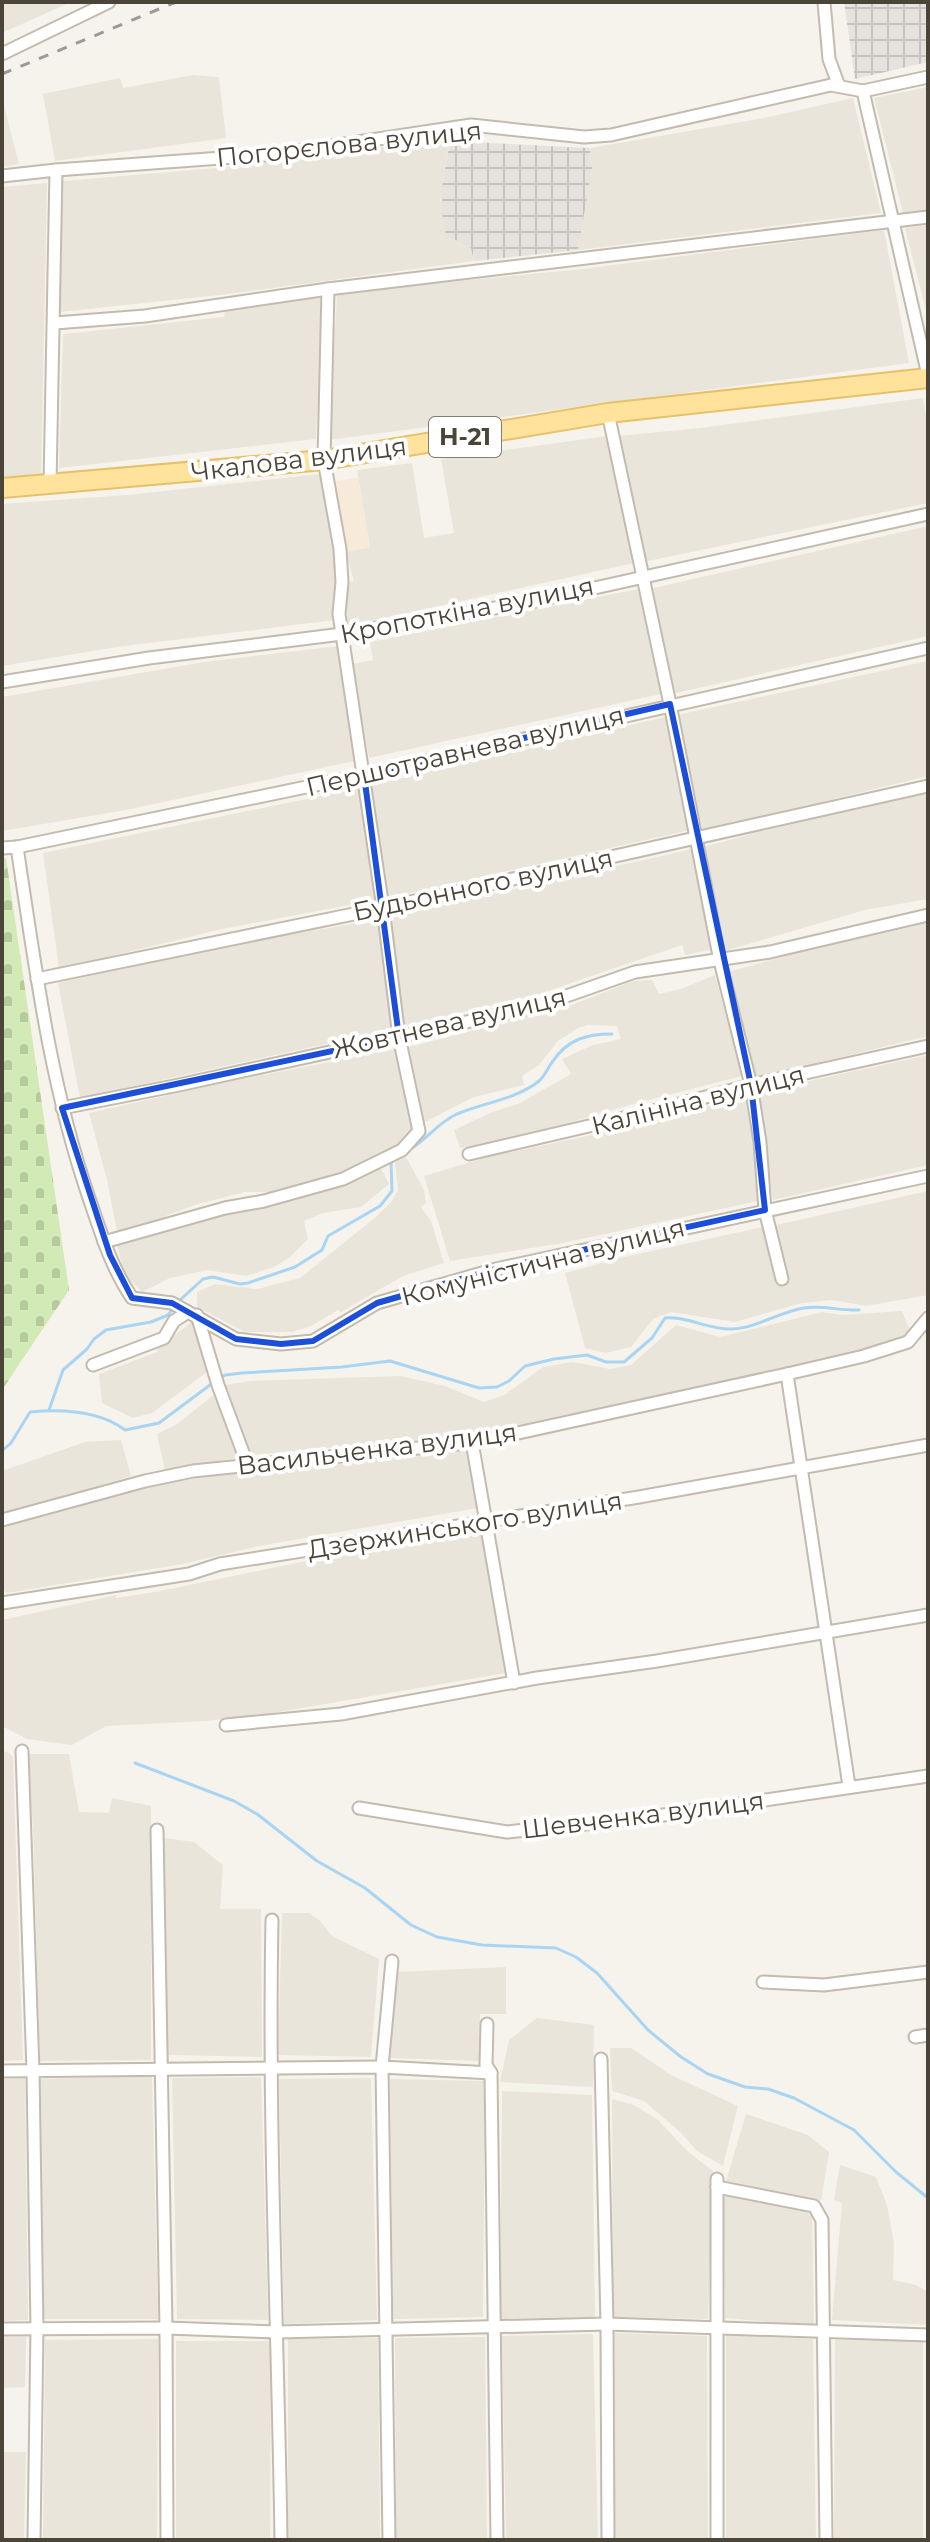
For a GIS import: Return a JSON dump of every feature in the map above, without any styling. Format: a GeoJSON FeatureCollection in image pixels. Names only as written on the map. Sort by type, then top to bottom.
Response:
{"type":"FeatureCollection","features":[{"type":"Feature","properties":{"kind":"main road","name":"Чкалова вулиця"},"geometry":{"type":"LineString","coordinates":[[2,488],[324,460],[608,413],[928,376]]}},
{"type":"Feature","properties":{"kind":"street"},"geometry":{"type":"LineString","coordinates":[[2,54],[109,2]]}},
{"type":"Feature","properties":{"kind":"street"},"geometry":{"type":"LineString","coordinates":[[824,2],[829,59],[839,86]]}},
{"type":"Feature","properties":{"kind":"street","name":"Погорєлова вулиця"},"geometry":{"type":"LineString","coordinates":[[2,176],[278,154],[471,125],[584,137],[611,135],[831,85],[863,91],[928,77]]}},
{"type":"Feature","properties":{"kind":"street"},"geometry":{"type":"LineString","coordinates":[[863,91],[928,376]]}},
{"type":"Feature","properties":{"kind":"street"},"geometry":{"type":"LineString","coordinates":[[50,485],[56,170]]}},
{"type":"Feature","properties":{"kind":"street"},"geometry":{"type":"LineString","coordinates":[[55,323],[145,316],[328,289],[928,217]]}},
{"type":"Feature","properties":{"kind":"street"},"geometry":{"type":"LineString","coordinates":[[104,1242],[343,1179],[402,1150],[419,1131],[399,1037],[342,634],[340,549],[324,460],[328,289]]}},
{"type":"Feature","properties":{"kind":"street"},"geometry":{"type":"LineString","coordinates":[[608,413],[670,704],[720,961],[751,1085],[760,1142],[765,1210],[782,1279]]}},
{"type":"Feature","properties":{"kind":"street","name":"Кропоткіна вулиця"},"geometry":{"type":"LineString","coordinates":[[2,682],[149,658],[342,634],[536,601],[642,575],[795,545],[928,514]]}},
{"type":"Feature","properties":{"kind":"street","name":"Першотравнева вулиця"},"geometry":{"type":"LineString","coordinates":[[2,848],[364,775],[928,648]]}},
{"type":"Feature","properties":{"kind":"street","name":"Будьонного вулиця"},"geometry":{"type":"LineString","coordinates":[[37,979],[383,908],[928,786]]}},
{"type":"Feature","properties":{"kind":"street"},"geometry":{"type":"LineString","coordinates":[[17,847],[48,1052],[83,1181],[115,1273],[132,1298],[184,1309]]}},
{"type":"Feature","properties":{"kind":"street","name":"Жовтнева вулиця"},"geometry":{"type":"LineString","coordinates":[[62,1108],[535,1007],[635,972],[770,952],[928,915]]}},
{"type":"Feature","properties":{"kind":"street","name":"Калініна вулиця"},"geometry":{"type":"LineString","coordinates":[[469,1154],[751,1085],[928,1046]]}},
{"type":"Feature","properties":{"kind":"street","name":"Комуністична вулиця"},"geometry":{"type":"LineString","coordinates":[[184,1309],[236,1339],[281,1344],[313,1341],[377,1303],[496,1269],[928,1176]]}},
{"type":"Feature","properties":{"kind":"street"},"geometry":{"type":"LineString","coordinates":[[93,1365],[164,1338],[184,1309]]}},
{"type":"Feature","properties":{"kind":"street"},"geometry":{"type":"LineString","coordinates":[[184,1309],[218,1385],[248,1466]]}},
{"type":"Feature","properties":{"kind":"street","name":"Васильченка вулиця"},"geometry":{"type":"LineString","coordinates":[[2,1520],[193,1471],[472,1442],[787,1374],[908,1342],[928,1318]]}},
{"type":"Feature","properties":{"kind":"street"},"geometry":{"type":"LineString","coordinates":[[787,1374],[849,1786]]}},
{"type":"Feature","properties":{"kind":"street"},"geometry":{"type":"LineString","coordinates":[[472,1442],[514,1683]]}},
{"type":"Feature","properties":{"kind":"street","name":"Дзержинського вулиця"},"geometry":{"type":"LineString","coordinates":[[2,1603],[189,1574],[220,1564],[639,1497],[928,1445]]}},
{"type":"Feature","properties":{"kind":"street"},"geometry":{"type":"LineString","coordinates":[[226,1725],[341,1714],[928,1615]]}},
{"type":"Feature","properties":{"kind":"street"},"geometry":{"type":"LineString","coordinates":[[22,1751],[33,2071],[37,2329],[34,2540]]}},
{"type":"Feature","properties":{"kind":"street","name":"Шевченка вулиця"},"geometry":{"type":"LineString","coordinates":[[359,1808],[507,1832],[643,1818],[928,1776]]}},
{"type":"Feature","properties":{"kind":"street"},"geometry":{"type":"LineString","coordinates":[[157,1830],[167,2540]]}},
{"type":"Feature","properties":{"kind":"street"},"geometry":{"type":"LineString","coordinates":[[272,1920],[269,2068],[281,2540]]}},
{"type":"Feature","properties":{"kind":"street"},"geometry":{"type":"LineString","coordinates":[[389,2540],[382,2067],[392,1961]]}},
{"type":"Feature","properties":{"kind":"street"},"geometry":{"type":"LineString","coordinates":[[763,1982],[824,1985],[928,1972]]}},
{"type":"Feature","properties":{"kind":"street"},"geometry":{"type":"LineString","coordinates":[[487,2024],[486,2065],[491,2073],[497,2540]]}},
{"type":"Feature","properties":{"kind":"street"},"geometry":{"type":"LineString","coordinates":[[915,2037],[928,2035]]}},
{"type":"Feature","properties":{"kind":"street"},"geometry":{"type":"LineString","coordinates":[[601,2059],[608,2540]]}},
{"type":"Feature","properties":{"kind":"street"},"geometry":{"type":"LineString","coordinates":[[2,2071],[382,2067],[491,2073]]}},
{"type":"Feature","properties":{"kind":"street"},"geometry":{"type":"LineString","coordinates":[[717,2540],[717,2183],[814,2206],[822,2220],[826,2540]]}},
{"type":"Feature","properties":{"kind":"street"},"geometry":{"type":"LineString","coordinates":[[2,2329],[166,2328],[278,2332],[607,2324],[928,2335]]}},
{"type":"Feature","properties":{"kind":"highlighted area"},"geometry":{"type":"Polygon","coordinates":[[[670,704],[751,1085],[765,1210],[496,1269],[377,1303],[313,1341],[281,1344],[236,1339],[172,1303],[132,1298],[110,1255],[62,1108],[399,1037],[364,775],[670,704]]]}},
{"type":"Feature","properties":{"kind":"shaded area"},"geometry":{"type":"Polygon","coordinates":[[[2,2],[71,2],[2,33],[2,2]]]}},
{"type":"Feature","properties":{"kind":"shaded area"},"geometry":{"type":"Polygon","coordinates":[[[844,2],[928,2],[928,62],[855,79],[844,2]]]}},
{"type":"Feature","properties":{"kind":"shaded area"},"geometry":{"type":"Polygon","coordinates":[[[193,75],[219,77],[226,138],[55,161],[43,94],[120,78],[123,88],[193,75]]]}},
{"type":"Feature","properties":{"kind":"shaded area"},"geometry":{"type":"Polygon","coordinates":[[[928,87],[928,210],[903,213],[874,98],[928,87]]]}},
{"type":"Feature","properties":{"kind":"shaded area"},"geometry":{"type":"Polygon","coordinates":[[[2,98],[19,164],[2,167],[2,98]]]}},
{"type":"Feature","properties":{"kind":"shaded area"},"geometry":{"type":"Polygon","coordinates":[[[853,98],[881,213],[578,250],[592,168],[590,148],[764,118],[853,98]]]}},
{"type":"Feature","properties":{"kind":"shaded area"},"geometry":{"type":"Polygon","coordinates":[[[450,141],[442,183],[461,241],[472,248],[474,261],[228,294],[60,312],[63,181],[228,167],[450,141]]]}},
{"type":"Feature","properties":{"kind":"shaded area"},"geometry":{"type":"Polygon","coordinates":[[[450,141],[590,148],[592,168],[578,250],[474,261],[471,248],[446,235],[442,185],[450,141]]]}},
{"type":"Feature","properties":{"kind":"shaded area"},"geometry":{"type":"Polygon","coordinates":[[[47,183],[41,475],[2,477],[2,187],[47,183]]]}},
{"type":"Feature","properties":{"kind":"shaded area"},"geometry":{"type":"Polygon","coordinates":[[[928,225],[928,318],[905,228],[928,225]]]}},
{"type":"Feature","properties":{"kind":"shaded area"},"geometry":{"type":"Polygon","coordinates":[[[884,230],[909,363],[329,440],[337,293],[582,269],[884,230]]]}},
{"type":"Feature","properties":{"kind":"shaded area"},"geometry":{"type":"Polygon","coordinates":[[[323,298],[316,439],[59,468],[63,334],[224,317],[225,309],[272,301],[323,298]]]}},
{"type":"Feature","properties":{"kind":"shaded area"},"geometry":{"type":"Polygon","coordinates":[[[923,398],[928,426],[928,503],[643,562],[618,436],[923,398]]]}},
{"type":"Feature","properties":{"kind":"shaded area"},"geometry":{"type":"Polygon","coordinates":[[[607,436],[634,563],[348,626],[346,582],[354,581],[346,552],[370,547],[357,470],[412,463],[424,538],[454,533],[441,459],[607,436]]]}},
{"type":"Feature","properties":{"kind":"shaded area"},"geometry":{"type":"Polygon","coordinates":[[[321,474],[336,544],[334,620],[117,647],[2,666],[2,504],[127,495],[321,474]]]}},
{"type":"Feature","properties":{"kind":"shaded area"},"geometry":{"type":"Polygon","coordinates":[[[358,478],[370,547],[346,552],[332,482],[358,478]]]}},
{"type":"Feature","properties":{"kind":"shaded area"},"geometry":{"type":"Polygon","coordinates":[[[928,526],[928,636],[672,694],[649,589],[928,526]]]}},
{"type":"Feature","properties":{"kind":"shaded area"},"geometry":{"type":"Polygon","coordinates":[[[638,589],[661,694],[369,758],[352,664],[373,660],[370,642],[638,589]]]}},
{"type":"Feature","properties":{"kind":"shaded area"},"geometry":{"type":"Polygon","coordinates":[[[339,646],[354,761],[126,810],[2,831],[2,697],[204,662],[339,646]]]}},
{"type":"Feature","properties":{"kind":"shaded area"},"geometry":{"type":"Polygon","coordinates":[[[928,661],[928,776],[703,831],[677,715],[928,661]]]}},
{"type":"Feature","properties":{"kind":"shaded area"},"geometry":{"type":"Polygon","coordinates":[[[669,716],[676,749],[673,751],[690,830],[388,898],[372,785],[669,716]]]}},
{"type":"Feature","properties":{"kind":"shaded area"},"geometry":{"type":"Polygon","coordinates":[[[360,788],[375,900],[222,929],[59,969],[43,853],[360,788]]]}},
{"type":"Feature","properties":{"kind":"shaded area"},"geometry":{"type":"Polygon","coordinates":[[[928,793],[928,899],[865,910],[721,952],[704,847],[799,821],[928,793]]]}},
{"type":"Feature","properties":{"kind":"shaded area"},"geometry":{"type":"Polygon","coordinates":[[[692,849],[702,883],[714,949],[685,955],[682,945],[536,995],[403,1026],[395,971],[392,917],[692,849]]]}},
{"type":"Feature","properties":{"kind":"shaded area"},"geometry":{"type":"Polygon","coordinates":[[[369,921],[381,923],[394,1029],[80,1098],[58,983],[224,946],[369,921]]]}},
{"type":"Feature","properties":{"kind":"shaded area"},"geometry":{"type":"Polygon","coordinates":[[[928,923],[928,1036],[756,1078],[728,972],[928,923]]]}},
{"type":"Feature","properties":{"kind":"shaded area"},"geometry":{"type":"Polygon","coordinates":[[[715,975],[742,1076],[534,1133],[460,1148],[454,1130],[520,1103],[571,1074],[562,1059],[593,1045],[621,1039],[617,1026],[588,1025],[558,1041],[539,1065],[522,1076],[524,1085],[474,1097],[423,1123],[405,1048],[569,1006],[633,981],[652,980],[659,994],[715,975]]]}},
{"type":"Feature","properties":{"kind":"shaded area"},"geometry":{"type":"Polygon","coordinates":[[[397,1049],[416,1129],[399,1147],[328,1181],[281,1192],[245,1192],[198,1204],[137,1231],[118,1236],[89,1113],[397,1049]]]}},
{"type":"Feature","properties":{"kind":"shaded area"},"geometry":{"type":"Polygon","coordinates":[[[928,1055],[928,1165],[773,1200],[758,1092],[928,1055]]]}},
{"type":"Feature","properties":{"kind":"shaded area"},"geometry":{"type":"Polygon","coordinates":[[[745,1097],[758,1201],[563,1243],[450,1261],[424,1176],[484,1158],[745,1097]]]}},
{"type":"Feature","properties":{"kind":"shaded area"},"geometry":{"type":"Polygon","coordinates":[[[406,1157],[424,1190],[426,1203],[421,1207],[431,1221],[444,1263],[403,1276],[341,1312],[338,1310],[311,1326],[292,1332],[245,1332],[197,1307],[197,1292],[215,1284],[257,1289],[300,1278],[392,1201],[398,1190],[395,1162],[406,1157]]]}},
{"type":"Feature","properties":{"kind":"shaded area"},"geometry":{"type":"Polygon","coordinates":[[[381,1168],[389,1184],[361,1207],[323,1213],[304,1221],[308,1239],[290,1257],[274,1267],[246,1276],[207,1270],[170,1278],[142,1292],[124,1275],[117,1243],[320,1192],[381,1168]]]}},
{"type":"Feature","properties":{"kind":"shaded area"},"geometry":{"type":"Polygon","coordinates":[[[928,1191],[928,1295],[866,1306],[832,1300],[802,1303],[735,1322],[671,1312],[653,1319],[631,1347],[606,1353],[585,1348],[565,1273],[763,1227],[778,1284],[788,1281],[776,1225],[928,1191]]]}},
{"type":"Feature","properties":{"kind":"shaded area"},"geometry":{"type":"Polygon","coordinates":[[[902,1311],[910,1331],[901,1338],[864,1350],[490,1434],[250,1455],[226,1385],[250,1381],[401,1376],[445,1386],[484,1402],[504,1395],[543,1367],[573,1362],[610,1369],[631,1365],[676,1325],[720,1337],[822,1312],[842,1315],[902,1311]]]}},
{"type":"Feature","properties":{"kind":"shaded area"},"geometry":{"type":"Polygon","coordinates":[[[193,1321],[208,1371],[152,1413],[133,1418],[102,1403],[99,1374],[157,1352],[193,1321]]]}},
{"type":"Feature","properties":{"kind":"shaded area"},"geometry":{"type":"Polygon","coordinates":[[[216,1393],[241,1457],[165,1471],[157,1434],[176,1425],[216,1393]]]}},
{"type":"Feature","properties":{"kind":"shaded area"},"geometry":{"type":"Polygon","coordinates":[[[121,1440],[131,1476],[2,1516],[2,1471],[85,1442],[121,1440]]]}},
{"type":"Feature","properties":{"kind":"shaded area"},"geometry":{"type":"Polygon","coordinates":[[[468,1450],[478,1508],[259,1546],[183,1564],[7,1593],[2,1589],[2,1526],[156,1485],[212,1476],[468,1450]]]}},
{"type":"Feature","properties":{"kind":"shaded area"},"geometry":{"type":"Polygon","coordinates":[[[483,1534],[506,1673],[267,1714],[206,1721],[106,1726],[72,1745],[27,1739],[2,1726],[2,1620],[116,1595],[116,1598],[155,1592],[301,1562],[483,1534]]]}},
{"type":"Feature","properties":{"kind":"shaded area"},"geometry":{"type":"Polygon","coordinates":[[[2,1751],[13,1757],[23,2060],[2,2061],[2,1751]]]}},
{"type":"Feature","properties":{"kind":"shaded area"},"geometry":{"type":"Polygon","coordinates":[[[27,1754],[69,1754],[79,1812],[109,1813],[112,1798],[151,1806],[151,2060],[40,2061],[33,1828],[27,1754]]]}},
{"type":"Feature","properties":{"kind":"shaded area"},"geometry":{"type":"Polygon","coordinates":[[[164,1838],[194,1842],[223,1865],[220,1909],[261,1909],[262,2057],[168,2055],[164,1838]]]}},
{"type":"Feature","properties":{"kind":"shaded area"},"geometry":{"type":"Polygon","coordinates":[[[282,1913],[309,1913],[332,1936],[379,1959],[371,2057],[278,2055],[282,1913]]]}},
{"type":"Feature","properties":{"kind":"shaded area"},"geometry":{"type":"Polygon","coordinates":[[[506,1967],[506,2014],[480,2014],[479,2061],[389,2058],[397,1972],[506,1967]]]}},
{"type":"Feature","properties":{"kind":"shaded area"},"geometry":{"type":"Polygon","coordinates":[[[537,2018],[594,2025],[593,2087],[500,2082],[509,2040],[537,2018]]]}},
{"type":"Feature","properties":{"kind":"shaded area"},"geometry":{"type":"Polygon","coordinates":[[[610,2048],[631,2048],[671,2075],[738,2106],[723,2166],[697,2151],[644,2101],[612,2091],[610,2048]]]}},
{"type":"Feature","properties":{"kind":"shaded area"},"geometry":{"type":"Polygon","coordinates":[[[152,2076],[158,2319],[44,2319],[40,2079],[152,2076]]]}},
{"type":"Feature","properties":{"kind":"shaded area"},"geometry":{"type":"Polygon","coordinates":[[[261,2077],[268,2320],[177,2319],[172,2078],[261,2077]]]}},
{"type":"Feature","properties":{"kind":"shaded area"},"geometry":{"type":"Polygon","coordinates":[[[25,2078],[28,2320],[2,2321],[2,2079],[25,2078]]]}},
{"type":"Feature","properties":{"kind":"shaded area"},"geometry":{"type":"Polygon","coordinates":[[[371,2078],[377,2320],[284,2324],[279,2079],[371,2078]]]}},
{"type":"Feature","properties":{"kind":"shaded area"},"geometry":{"type":"Polygon","coordinates":[[[390,2079],[485,2081],[483,2317],[393,2319],[390,2079]]]}},
{"type":"Feature","properties":{"kind":"shaded area"},"geometry":{"type":"Polygon","coordinates":[[[502,2091],[592,2095],[595,2317],[500,2319],[502,2091]]]}},
{"type":"Feature","properties":{"kind":"shaded area"},"geometry":{"type":"Polygon","coordinates":[[[612,2099],[634,2105],[658,2120],[687,2151],[713,2171],[708,2319],[613,2317],[612,2099]]]}},
{"type":"Feature","properties":{"kind":"shaded area"},"geometry":{"type":"Polygon","coordinates":[[[746,2114],[808,2135],[829,2152],[821,2201],[726,2181],[746,2114]]]}},
{"type":"Feature","properties":{"kind":"shaded area"},"geometry":{"type":"Polygon","coordinates":[[[840,2165],[876,2177],[887,2205],[894,2244],[893,2280],[916,2285],[928,2292],[928,2325],[832,2320],[842,2203],[834,2200],[840,2165]]]}},
{"type":"Feature","properties":{"kind":"shaded area"},"geometry":{"type":"Polygon","coordinates":[[[726,2195],[803,2209],[812,2217],[814,2326],[725,2318],[726,2195]]]}},
{"type":"Feature","properties":{"kind":"shaded area"},"geometry":{"type":"Polygon","coordinates":[[[615,2333],[707,2336],[708,2540],[615,2540],[615,2333]]]}},
{"type":"Feature","properties":{"kind":"shaded area"},"geometry":{"type":"Polygon","coordinates":[[[593,2334],[598,2540],[506,2540],[502,2336],[593,2334]]]}},
{"type":"Feature","properties":{"kind":"shaded area"},"geometry":{"type":"Polygon","coordinates":[[[726,2335],[813,2339],[816,2540],[726,2540],[726,2335]]]}},
{"type":"Feature","properties":{"kind":"shaded area"},"geometry":{"type":"Polygon","coordinates":[[[2,2337],[26,2337],[25,2387],[2,2388],[2,2337]]]}},
{"type":"Feature","properties":{"kind":"shaded area"},"geometry":{"type":"Polygon","coordinates":[[[485,2337],[487,2540],[396,2540],[395,2338],[485,2337]]]}},
{"type":"Feature","properties":{"kind":"shaded area"},"geometry":{"type":"Polygon","coordinates":[[[378,2338],[380,2540],[288,2540],[288,2339],[378,2338]]]}},
{"type":"Feature","properties":{"kind":"shaded area"},"geometry":{"type":"Polygon","coordinates":[[[158,2339],[157,2540],[43,2540],[45,2340],[158,2339]]]}},
{"type":"Feature","properties":{"kind":"shaded area"},"geometry":{"type":"Polygon","coordinates":[[[835,2340],[923,2341],[923,2540],[834,2540],[835,2340]]]}},
{"type":"Feature","properties":{"kind":"shaded area"},"geometry":{"type":"Polygon","coordinates":[[[176,2341],[271,2341],[270,2540],[176,2540],[176,2341]]]}},
{"type":"Feature","properties":{"kind":"shaded area"},"geometry":{"type":"Polygon","coordinates":[[[2,2452],[26,2452],[24,2540],[2,2540],[2,2452]]]}},
{"type":"Feature","properties":{"kind":"green space"},"geometry":{"type":"Polygon","coordinates":[[[6,858],[69,1290],[2,1390],[2,859],[6,858]]]}},
{"type":"Feature","properties":{"kind":"waterway"},"geometry":{"type":"LineString","coordinates":[[407,1151],[457,1114],[530,1087],[541,1079],[551,1063],[572,1043],[594,1035],[612,1034]]}},
{"type":"Feature","properties":{"kind":"waterway"},"geometry":{"type":"LineString","coordinates":[[179,1301],[203,1279],[213,1277],[248,1283],[295,1267],[322,1250],[328,1236],[380,1206],[392,1191],[391,1162],[394,1158]]}},
{"type":"Feature","properties":{"kind":"waterway"},"geometry":{"type":"LineString","coordinates":[[49,1410],[63,1370],[94,1339],[106,1330],[151,1322],[168,1315],[174,1307]]}},
{"type":"Feature","properties":{"kind":"waterway"},"geometry":{"type":"LineString","coordinates":[[220,1378],[242,1373],[390,1361],[479,1388],[497,1387],[525,1366],[554,1359],[587,1355],[606,1362],[624,1362],[652,1338],[665,1318],[732,1329],[804,1308],[859,1310]]}},
{"type":"Feature","properties":{"kind":"waterway"},"geometry":{"type":"LineString","coordinates":[[2,1451],[11,1443],[30,1412],[79,1412],[103,1418],[125,1430],[159,1423],[214,1382]]}},
{"type":"Feature","properties":{"kind":"waterway"},"geometry":{"type":"LineString","coordinates":[[135,1763],[234,1801],[257,1814],[317,1861],[365,1888],[411,1925],[437,1937],[482,1945],[556,1948],[576,1957],[597,1973],[648,2030],[681,2057],[708,2074],[745,2087],[768,2089],[794,2098],[854,2130],[896,2172],[928,2198]]}},
{"type":"Feature","properties":{"kind":"railway"},"geometry":{"type":"LineString","coordinates":[[2,74],[176,2]]}}]}
